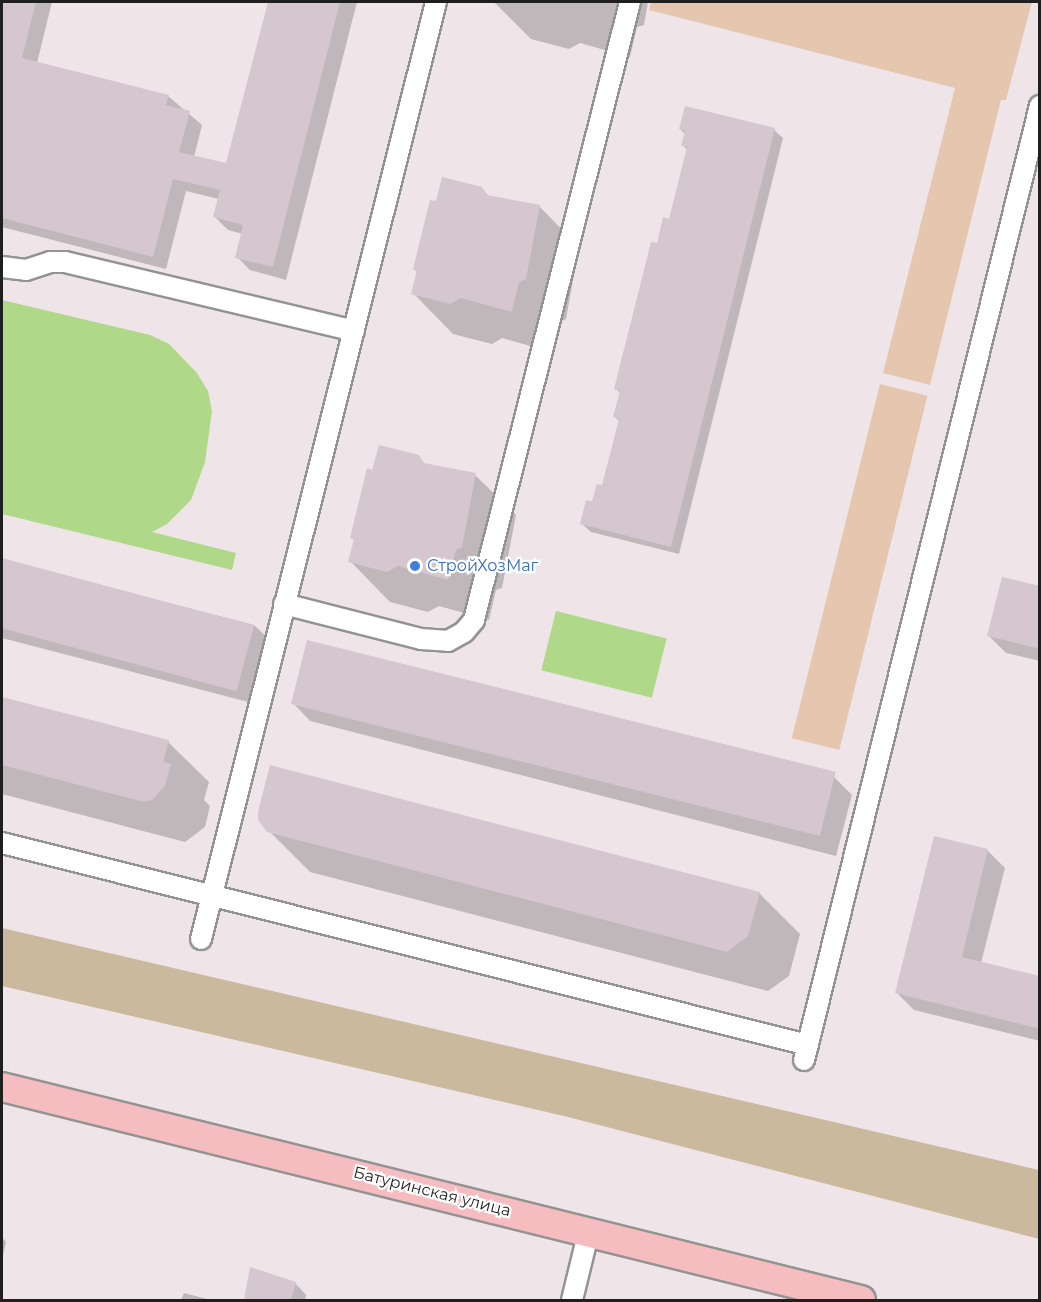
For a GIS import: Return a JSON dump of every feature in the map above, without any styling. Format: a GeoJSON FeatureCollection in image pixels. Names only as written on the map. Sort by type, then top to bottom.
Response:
{"type":"FeatureCollection","features":[{"type":"Feature","properties":{"kind":"street"},"geometry":{"type":"LineString","coordinates":[[201,939],[436,2]]}},
{"type":"Feature","properties":{"kind":"street"},"geometry":{"type":"LineString","coordinates":[[284,604],[430,640],[448,641],[464,632],[474,620],[630,2]]}},
{"type":"Feature","properties":{"kind":"street"},"geometry":{"type":"LineString","coordinates":[[2,843],[212,895],[806,1053],[1040,106]]}},
{"type":"Feature","properties":{"kind":"street"},"geometry":{"type":"LineString","coordinates":[[2,267],[26,270],[50,262],[64,262],[354,331]]}},
{"type":"Feature","properties":{"kind":"street","name":"Батуринская улица"},"geometry":{"type":"LineString","coordinates":[[2,1087],[590,1230],[861,1300]]}},
{"type":"Feature","properties":{"kind":"street"},"geometry":{"type":"LineString","coordinates":[[572,1300],[590,1230]]}},
{"type":"Feature","properties":{"kind":"shaded area"},"geometry":{"type":"Polygon","coordinates":[[[651,2],[1032,2],[1006,100],[1001,100],[930,385],[883,373],[955,88],[649,10],[651,2]]]}},
{"type":"Feature","properties":{"kind":"shaded area"},"geometry":{"type":"Polygon","coordinates":[[[880,384],[928,396],[839,750],[792,738],[880,384]]]}},
{"type":"Feature","properties":{"kind":"shaded area"},"geometry":{"type":"Polygon","coordinates":[[[2,928],[1039,1170],[1039,1239],[568,1117],[2,986],[2,928]]]}},
{"type":"Feature","properties":{"kind":"green space"},"geometry":{"type":"Polygon","coordinates":[[[2,300],[150,335],[169,344],[197,373],[208,391],[212,411],[205,462],[191,500],[167,524],[152,532],[236,553],[232,570],[2,514],[2,300]]]}},
{"type":"Feature","properties":{"kind":"green space"},"geometry":{"type":"Polygon","coordinates":[[[556,611],[667,639],[652,698],[541,670],[556,611]]]}},
{"type":"Feature","properties":{"kind":"building"},"geometry":{"type":"Polygon","coordinates":[[[2,2],[36,2],[22,58],[169,95],[166,105],[190,111],[179,152],[226,163],[268,2],[340,2],[273,267],[235,258],[243,225],[213,217],[220,190],[173,179],[153,257],[2,218],[2,2]]]}},
{"type":"Feature","properties":{"kind":"building"},"geometry":{"type":"Polygon","coordinates":[[[685,106],[775,128],[671,547],[580,524],[586,500],[592,501],[597,484],[602,485],[619,419],[613,417],[620,391],[614,389],[651,242],[657,243],[663,217],[669,219],[687,147],[681,146],[685,131],[679,129],[685,106]]]}},
{"type":"Feature","properties":{"kind":"building"},"geometry":{"type":"Polygon","coordinates":[[[442,177],[482,187],[487,195],[540,205],[526,279],[519,282],[512,312],[461,298],[450,304],[411,294],[417,270],[413,269],[430,200],[436,201],[442,177]]]}},
{"type":"Feature","properties":{"kind":"building"},"geometry":{"type":"Polygon","coordinates":[[[379,445],[419,455],[424,463],[476,473],[462,547],[456,550],[448,580],[398,566],[387,572],[348,562],[354,539],[350,538],[367,468],[372,470],[379,445]]]}},
{"type":"Feature","properties":{"kind":"building"},"geometry":{"type":"Polygon","coordinates":[[[2,558],[254,626],[237,691],[2,628],[2,558]]]}},
{"type":"Feature","properties":{"kind":"building"},"geometry":{"type":"Polygon","coordinates":[[[1002,577],[1040,586],[1040,649],[987,636],[1002,577]]]}},
{"type":"Feature","properties":{"kind":"building"},"geometry":{"type":"Polygon","coordinates":[[[307,640],[836,772],[820,836],[291,704],[307,640]]]}},
{"type":"Feature","properties":{"kind":"building"},"geometry":{"type":"Polygon","coordinates":[[[2,697],[169,740],[163,762],[171,764],[165,786],[152,800],[144,802],[2,765],[2,697]]]}},
{"type":"Feature","properties":{"kind":"building"},"geometry":{"type":"Polygon","coordinates":[[[270,765],[760,892],[748,936],[727,952],[267,832],[258,820],[258,812],[270,765]]]}},
{"type":"Feature","properties":{"kind":"building"},"geometry":{"type":"Polygon","coordinates":[[[934,836],[988,849],[962,957],[1040,976],[1040,1029],[895,993],[934,836]]]}},
{"type":"Feature","properties":{"kind":"building"},"geometry":{"type":"Polygon","coordinates":[[[250,1267],[296,1282],[291,1300],[244,1300],[250,1267]]]}},
{"type":"Feature","properties":{"kind":"place","name":"СтройХозМаг"},"geometry":{"type":"Point","coordinates":[415,566]}}]}
